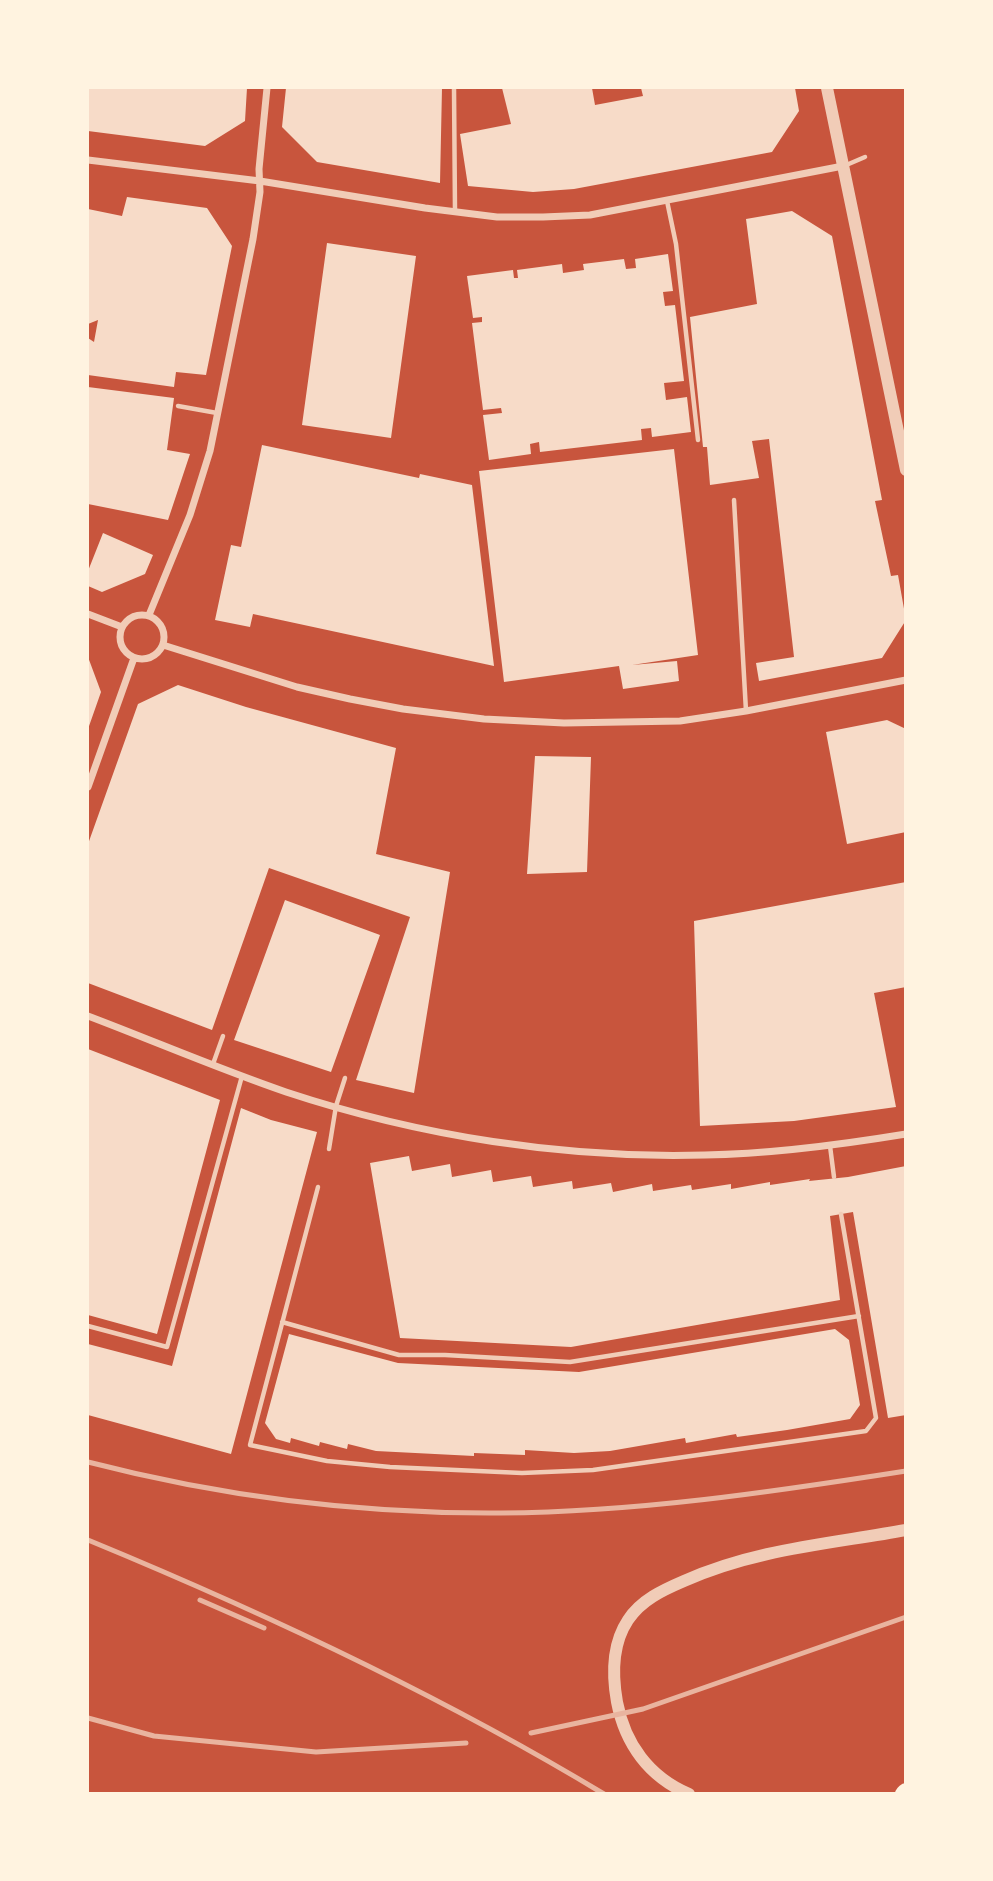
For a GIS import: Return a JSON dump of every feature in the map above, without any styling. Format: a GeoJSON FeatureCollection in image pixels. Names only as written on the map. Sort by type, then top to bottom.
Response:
{"type":"FeatureCollection","features":[{"type":"Feature","properties":{"kind":"street"},"geometry":{"type":"LineString","coordinates":[[149,615],[201,486],[218,413],[253,240],[267,88]]}},
{"type":"Feature","properties":{"kind":"street"},"geometry":{"type":"LineString","coordinates":[[827,88],[905,470]]}},
{"type":"Feature","properties":{"kind":"street"},"geometry":{"type":"LineString","coordinates":[[88,160],[260,181],[455,212],[497,217],[543,218],[590,215],[843,166]]}},
{"type":"Feature","properties":{"kind":"street"},"geometry":{"type":"LineString","coordinates":[[88,614],[121,627]]}},
{"type":"Feature","properties":{"kind":"street"},"geometry":{"type":"LineString","coordinates":[[138,614],[149,615],[159,622],[164,633],[163,645],[156,654],[146,659],[134,658],[124,651],[120,639],[121,627],[128,619],[138,614]]}},
{"type":"Feature","properties":{"kind":"street"},"geometry":{"type":"LineString","coordinates":[[163,645],[297,687],[403,709],[484,719],[564,723],[680,721],[905,680]]}},
{"type":"Feature","properties":{"kind":"street"},"geometry":{"type":"LineString","coordinates":[[88,787],[134,658]]}},
{"type":"Feature","properties":{"kind":"street"},"geometry":{"type":"LineString","coordinates":[[88,1016],[286,1092],[408,1125],[539,1147],[599,1152],[706,1155],[830,1146],[905,1134]]}},
{"type":"Feature","properties":{"kind":"street"},"geometry":{"type":"LineString","coordinates":[[689,1794],[661,1779],[644,1764],[627,1736],[614,1682],[617,1646],[629,1618],[647,1600],[718,1566],[767,1552],[905,1530]]}},
{"type":"Feature","properties":{"kind":"lane"},"geometry":{"type":"LineString","coordinates":[[454,88],[455,212]]}},
{"type":"Feature","properties":{"kind":"lane"},"geometry":{"type":"LineString","coordinates":[[843,166],[865,157]]}},
{"type":"Feature","properties":{"kind":"lane"},"geometry":{"type":"LineString","coordinates":[[667,201],[676,244],[698,440]]}},
{"type":"Feature","properties":{"kind":"lane"},"geometry":{"type":"LineString","coordinates":[[178,407],[218,413]]}},
{"type":"Feature","properties":{"kind":"lane"},"geometry":{"type":"LineString","coordinates":[[734,500],[746,711]]}},
{"type":"Feature","properties":{"kind":"lane"},"geometry":{"type":"LineString","coordinates":[[212,1064],[223,1036]]}},
{"type":"Feature","properties":{"kind":"lane"},"geometry":{"type":"LineString","coordinates":[[88,1326],[167,1347],[242,1075]]}},
{"type":"Feature","properties":{"kind":"lane"},"geometry":{"type":"LineString","coordinates":[[329,1149],[336,1106],[345,1078]]}},
{"type":"Feature","properties":{"kind":"lane"},"geometry":{"type":"LineString","coordinates":[[830,1146],[834,1177]]}},
{"type":"Feature","properties":{"kind":"lane"},"geometry":{"type":"LineString","coordinates":[[318,1187],[250,1446],[327,1461],[390,1467],[522,1473],[593,1470],[866,1431],[876,1418],[841,1214]]}},
{"type":"Feature","properties":{"kind":"lane"},"geometry":{"type":"LineString","coordinates":[[282,1322],[398,1355],[570,1362],[859,1316]]}},
{"type":"Feature","properties":{"kind":"building"},"geometry":{"type":"Polygon","coordinates":[[[88,88],[247,88],[245,121],[205,146],[88,131],[88,88]]]}},
{"type":"Feature","properties":{"kind":"building"},"geometry":{"type":"Polygon","coordinates":[[[286,88],[442,88],[440,183],[317,162],[282,127],[286,88]]]}},
{"type":"Feature","properties":{"kind":"building"},"geometry":{"type":"Polygon","coordinates":[[[502,88],[592,88],[595,105],[643,96],[641,88],[795,88],[799,111],[772,152],[574,189],[533,192],[468,186],[460,134],[511,124],[502,88]]]}},
{"type":"Feature","properties":{"kind":"building"},"geometry":{"type":"Polygon","coordinates":[[[127,197],[207,208],[232,246],[206,375],[176,372],[174,387],[88,375],[88,338],[94,342],[98,320],[88,324],[88,209],[122,216],[127,197]]]}},
{"type":"Feature","properties":{"kind":"building"},"geometry":{"type":"Polygon","coordinates":[[[792,211],[832,236],[882,500],[875,501],[891,576],[898,575],[906,620],[882,658],[759,681],[756,663],[794,657],[769,439],[752,441],[759,478],[710,485],[707,447],[703,447],[690,317],[757,304],[746,219],[792,211]]]}},
{"type":"Feature","properties":{"kind":"building"},"geometry":{"type":"Polygon","coordinates":[[[327,243],[416,256],[391,438],[302,425],[327,243]]]}},
{"type":"Feature","properties":{"kind":"building"},"geometry":{"type":"Polygon","coordinates":[[[668,254],[673,291],[663,292],[665,306],[675,305],[684,381],[664,383],[666,400],[687,397],[691,432],[652,437],[651,428],[641,429],[642,440],[540,452],[539,442],[530,444],[531,454],[489,460],[483,415],[502,413],[501,408],[483,410],[472,323],[482,322],[482,317],[473,318],[467,276],[513,270],[514,278],[518,278],[517,270],[562,264],[563,273],[584,270],[583,264],[624,259],[626,269],[636,268],[635,259],[668,254]]]}},
{"type":"Feature","properties":{"kind":"building"},"geometry":{"type":"Polygon","coordinates":[[[88,387],[174,398],[167,450],[190,454],[168,520],[88,504],[88,387]]]}},
{"type":"Feature","properties":{"kind":"building"},"geometry":{"type":"Polygon","coordinates":[[[262,445],[419,478],[420,474],[472,485],[494,666],[253,614],[250,627],[215,620],[231,545],[241,547],[262,445]]]}},
{"type":"Feature","properties":{"kind":"building"},"geometry":{"type":"Polygon","coordinates":[[[674,449],[698,655],[632,665],[677,661],[679,681],[623,689],[619,666],[504,682],[479,471],[674,449]]]}},
{"type":"Feature","properties":{"kind":"building"},"geometry":{"type":"Polygon","coordinates":[[[103,533],[153,555],[145,574],[102,592],[88,586],[88,571],[103,533]]]}},
{"type":"Feature","properties":{"kind":"building"},"geometry":{"type":"Polygon","coordinates":[[[88,657],[101,692],[88,729],[88,657]]]}},
{"type":"Feature","properties":{"kind":"building"},"geometry":{"type":"Polygon","coordinates":[[[178,685],[246,707],[396,748],[376,854],[450,872],[414,1093],[356,1080],[410,917],[269,868],[212,1030],[88,983],[88,844],[138,704],[178,685]]]}},
{"type":"Feature","properties":{"kind":"building"},"geometry":{"type":"Polygon","coordinates":[[[887,720],[906,729],[906,832],[847,844],[826,732],[887,720]]]}},
{"type":"Feature","properties":{"kind":"building"},"geometry":{"type":"Polygon","coordinates":[[[535,756],[591,757],[587,872],[527,874],[535,756]]]}},
{"type":"Feature","properties":{"kind":"building"},"geometry":{"type":"Polygon","coordinates":[[[906,882],[906,987],[874,993],[896,1107],[794,1121],[700,1126],[694,921],[906,882]]]}},
{"type":"Feature","properties":{"kind":"building"},"geometry":{"type":"Polygon","coordinates":[[[285,900],[380,935],[331,1072],[234,1040],[285,900]]]}},
{"type":"Feature","properties":{"kind":"building"},"geometry":{"type":"Polygon","coordinates":[[[88,1049],[220,1100],[157,1334],[88,1315],[88,1049]]]}},
{"type":"Feature","properties":{"kind":"building"},"geometry":{"type":"Polygon","coordinates":[[[241,1108],[271,1120],[317,1132],[231,1454],[88,1415],[88,1344],[172,1366],[241,1108]]]}},
{"type":"Feature","properties":{"kind":"building"},"geometry":{"type":"Polygon","coordinates":[[[409,1156],[412,1171],[450,1164],[452,1177],[491,1170],[493,1182],[531,1176],[533,1187],[572,1181],[573,1189],[611,1183],[613,1192],[652,1184],[653,1191],[691,1185],[692,1190],[731,1184],[731,1189],[770,1182],[770,1185],[848,1177],[906,1166],[906,1415],[888,1418],[853,1212],[830,1216],[840,1300],[571,1347],[400,1338],[370,1163],[409,1156]]]}},
{"type":"Feature","properties":{"kind":"building"},"geometry":{"type":"Polygon","coordinates":[[[835,1329],[849,1340],[860,1405],[850,1419],[787,1430],[737,1437],[736,1434],[686,1443],[685,1438],[610,1451],[574,1453],[525,1450],[525,1455],[474,1453],[474,1456],[376,1451],[348,1444],[347,1449],[320,1442],[319,1446],[291,1438],[290,1443],[276,1439],[265,1423],[289,1334],[398,1363],[579,1372],[835,1329]]]}},
{"type":"Feature","properties":{"kind":"railway"},"geometry":{"type":"LineString","coordinates":[[88,1462],[241,1494],[344,1507],[449,1513],[552,1512],[654,1505],[906,1471]]}},
{"type":"Feature","properties":{"kind":"railway"},"geometry":{"type":"LineString","coordinates":[[88,1540],[351,1657],[479,1723],[604,1794]]}},
{"type":"Feature","properties":{"kind":"railway"},"geometry":{"type":"LineString","coordinates":[[200,1600],[264,1628]]}},
{"type":"Feature","properties":{"kind":"railway"},"geometry":{"type":"LineString","coordinates":[[531,1733],[643,1709],[906,1617]]}},
{"type":"Feature","properties":{"kind":"railway"},"geometry":{"type":"LineString","coordinates":[[88,1718],[154,1736],[316,1752],[466,1743]]}}]}
